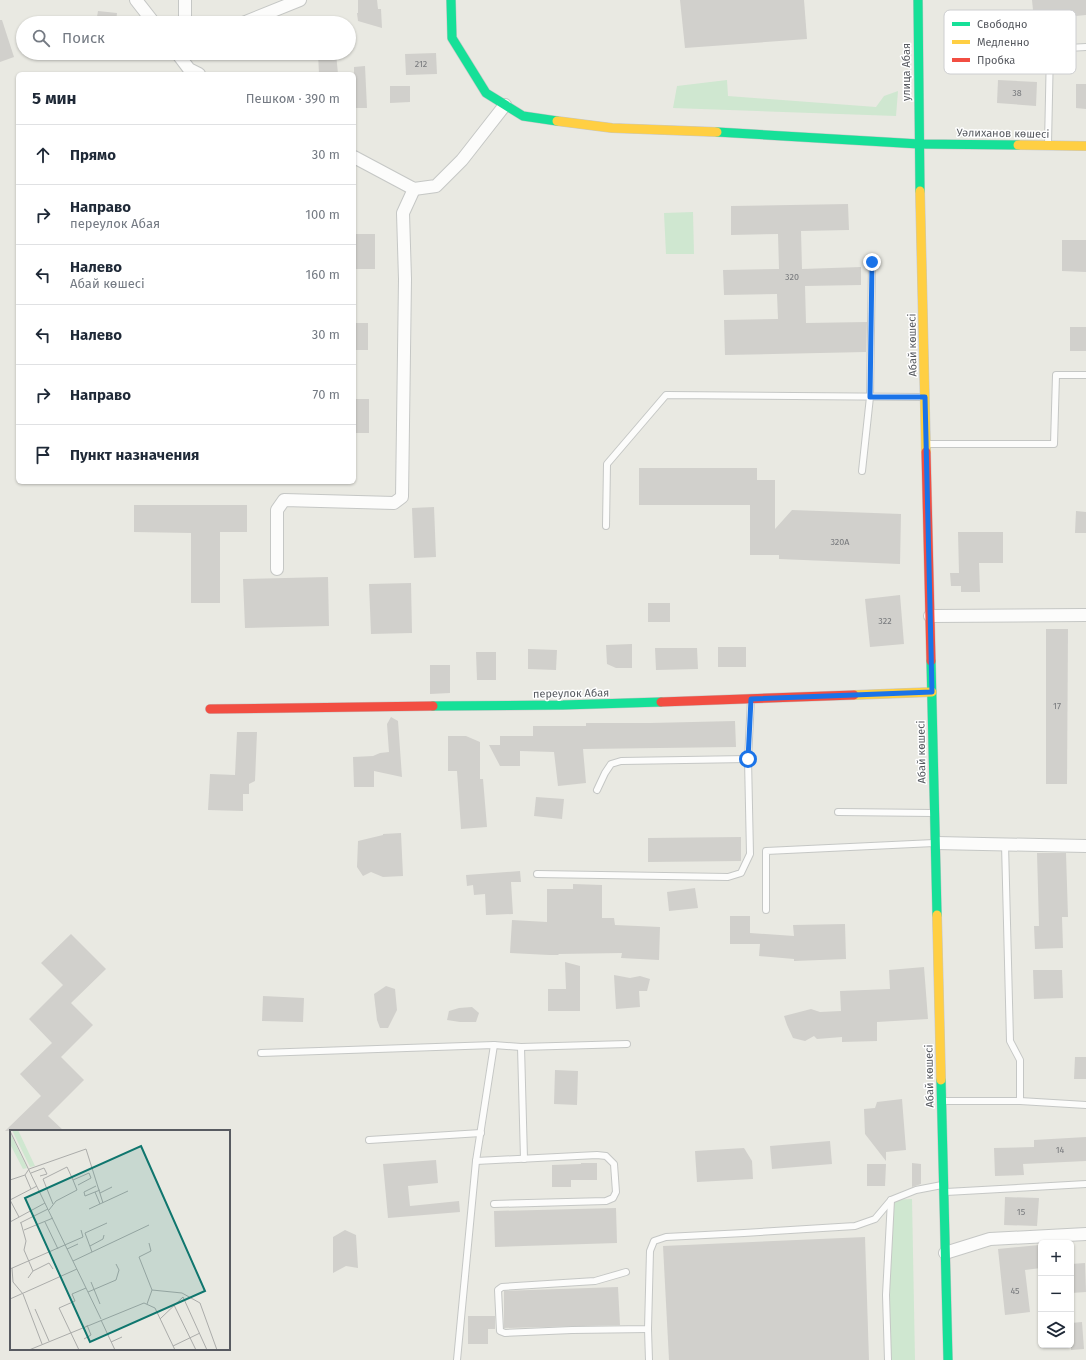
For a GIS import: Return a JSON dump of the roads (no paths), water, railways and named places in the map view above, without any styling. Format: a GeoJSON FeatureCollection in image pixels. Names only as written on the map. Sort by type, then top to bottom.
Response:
{"type":"FeatureCollection","features":[{"type":"Feature","properties":{"kind":"main road","name":"Уәлиханов көшесі"},"geometry":{"type":"LineString","coordinates":[[451,0],[452,38],[486,93],[523,116],[612,128],[755,134],[919,144],[1086,146]]}},
{"type":"Feature","properties":{"kind":"main road","name":"улица Абая"},"geometry":{"type":"LineString","coordinates":[[918,0],[919,144]]}},
{"type":"Feature","properties":{"kind":"main road","name":"Абай көшесі"},"geometry":{"type":"LineString","coordinates":[[919,144],[948,1360]]}},
{"type":"Feature","properties":{"kind":"main road","name":"переулок Абая"},"geometry":{"type":"LineString","coordinates":[[210,709],[563,705],[932,692]]}},
{"type":"Feature","properties":{"kind":"street"},"geometry":{"type":"LineString","coordinates":[[136,0],[149,16]]}},
{"type":"Feature","properties":{"kind":"street"},"geometry":{"type":"LineString","coordinates":[[185,0],[185,16]]}},
{"type":"Feature","properties":{"kind":"street"},"geometry":{"type":"LineString","coordinates":[[260,16],[299,0]]}},
{"type":"Feature","properties":{"kind":"street"},"geometry":{"type":"LineString","coordinates":[[182,60],[189,69],[195,72]]}},
{"type":"Feature","properties":{"kind":"street"},"geometry":{"type":"LineString","coordinates":[[356,158],[414,189],[436,186],[462,160],[505,105]]}},
{"type":"Feature","properties":{"kind":"street"},"geometry":{"type":"LineString","coordinates":[[276,569],[277,510],[284,500],[394,503],[402,497],[405,287],[403,213],[414,189]]}},
{"type":"Feature","properties":{"kind":"street"},"geometry":{"type":"LineString","coordinates":[[930,616],[1086,615]]}},
{"type":"Feature","properties":{"kind":"street"},"geometry":{"type":"LineString","coordinates":[[936,843],[1086,846]]}},
{"type":"Feature","properties":{"kind":"street"},"geometry":{"type":"LineString","coordinates":[[946,1253],[990,1239],[1086,1234]]}},
{"type":"Feature","properties":{"kind":"lane"},"geometry":{"type":"LineString","coordinates":[[1076,48],[1086,47]]}},
{"type":"Feature","properties":{"kind":"lane"},"geometry":{"type":"LineString","coordinates":[[1048,146],[1049,74]]}},
{"type":"Feature","properties":{"kind":"lane"},"geometry":{"type":"LineString","coordinates":[[862,471],[870,397],[872,262]]}},
{"type":"Feature","properties":{"kind":"lane"},"geometry":{"type":"LineString","coordinates":[[926,444],[1054,444],[1056,375],[1086,375]]}},
{"type":"Feature","properties":{"kind":"lane"},"geometry":{"type":"LineString","coordinates":[[606,526],[607,464],[666,395],[925,397]]}},
{"type":"Feature","properties":{"kind":"lane"},"geometry":{"type":"LineString","coordinates":[[537,874],[728,877],[741,873],[750,854],[748,759],[751,699]]}},
{"type":"Feature","properties":{"kind":"lane"},"geometry":{"type":"LineString","coordinates":[[597,790],[611,764],[621,761],[748,759]]}},
{"type":"Feature","properties":{"kind":"lane"},"geometry":{"type":"LineString","coordinates":[[838,812],[935,813]]}},
{"type":"Feature","properties":{"kind":"lane"},"geometry":{"type":"LineString","coordinates":[[766,910],[766,851],[936,843]]}},
{"type":"Feature","properties":{"kind":"lane"},"geometry":{"type":"LineString","coordinates":[[1005,844],[1010,1042],[1020,1060],[1020,1101]]}},
{"type":"Feature","properties":{"kind":"lane"},"geometry":{"type":"LineString","coordinates":[[261,1053],[494,1045],[521,1047],[627,1044]]}},
{"type":"Feature","properties":{"kind":"lane"},"geometry":{"type":"LineString","coordinates":[[457,1360],[476,1161],[494,1045]]}},
{"type":"Feature","properties":{"kind":"lane"},"geometry":{"type":"LineString","coordinates":[[521,1047],[524,1159]]}},
{"type":"Feature","properties":{"kind":"lane"},"geometry":{"type":"LineString","coordinates":[[942,1101],[1020,1101],[1086,1105]]}},
{"type":"Feature","properties":{"kind":"lane"},"geometry":{"type":"LineString","coordinates":[[369,1140],[481,1133]]}},
{"type":"Feature","properties":{"kind":"lane"},"geometry":{"type":"LineString","coordinates":[[476,1161],[606,1156],[614,1164],[616,1192],[613,1198],[606,1201],[494,1204]]}},
{"type":"Feature","properties":{"kind":"lane"},"geometry":{"type":"LineString","coordinates":[[649,1360],[648,1329],[650,1251],[654,1242],[666,1236],[855,1226],[875,1219],[891,1200],[916,1190],[1086,1184]]}},
{"type":"Feature","properties":{"kind":"lane"},"geometry":{"type":"LineString","coordinates":[[888,1360],[886,1295],[891,1200]]}},
{"type":"Feature","properties":{"kind":"lane"},"geometry":{"type":"LineString","coordinates":[[626,1272],[595,1280],[502,1287],[498,1290],[500,1332],[505,1334],[572,1330],[648,1329]]}}]}
